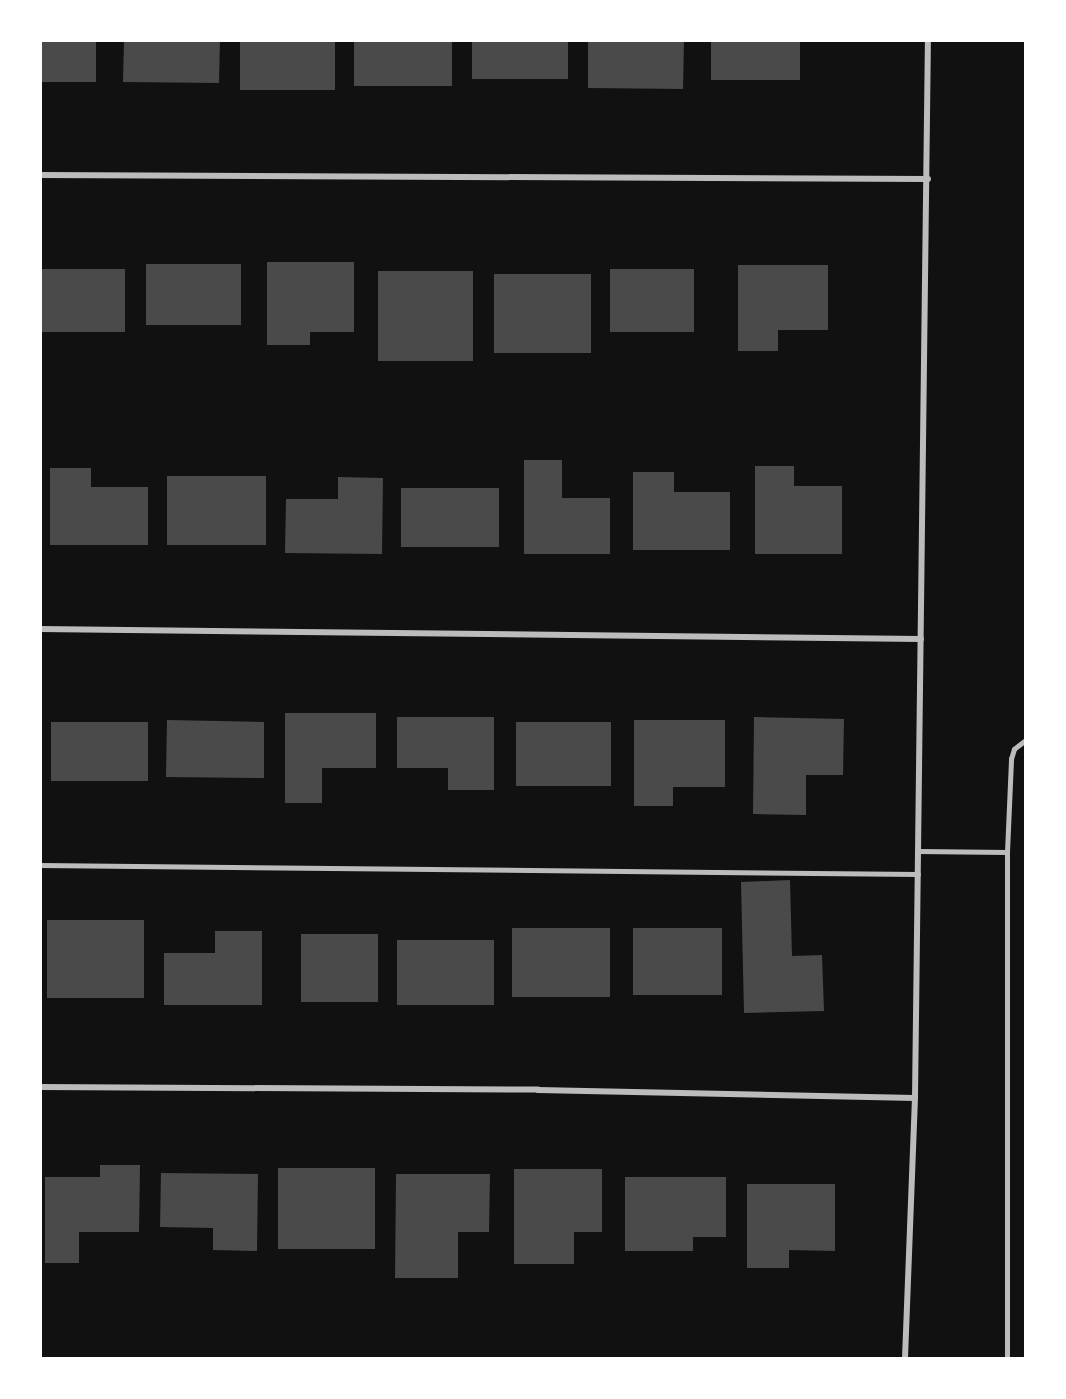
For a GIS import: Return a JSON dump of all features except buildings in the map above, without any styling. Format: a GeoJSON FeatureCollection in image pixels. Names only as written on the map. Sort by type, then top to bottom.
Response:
{"type":"FeatureCollection","features":[{"type":"Feature","properties":{"kind":"street"},"geometry":{"type":"LineString","coordinates":[[905,1359],[915,1098],[928,40]]}},
{"type":"Feature","properties":{"kind":"street"},"geometry":{"type":"LineString","coordinates":[[40,175],[928,179]]}},
{"type":"Feature","properties":{"kind":"street"},"geometry":{"type":"LineString","coordinates":[[40,629],[921,639]]}},
{"type":"Feature","properties":{"kind":"street"},"geometry":{"type":"LineString","coordinates":[[40,1087],[538,1090],[915,1098]]}},
{"type":"Feature","properties":{"kind":"lane"},"geometry":{"type":"LineString","coordinates":[[1007,1359],[1007,852],[1011,759],[1014,749],[1026,740]]}},
{"type":"Feature","properties":{"kind":"lane"},"geometry":{"type":"LineString","coordinates":[[918,851],[1007,852]]}},
{"type":"Feature","properties":{"kind":"lane"},"geometry":{"type":"LineString","coordinates":[[40,865],[918,874]]}}]}
